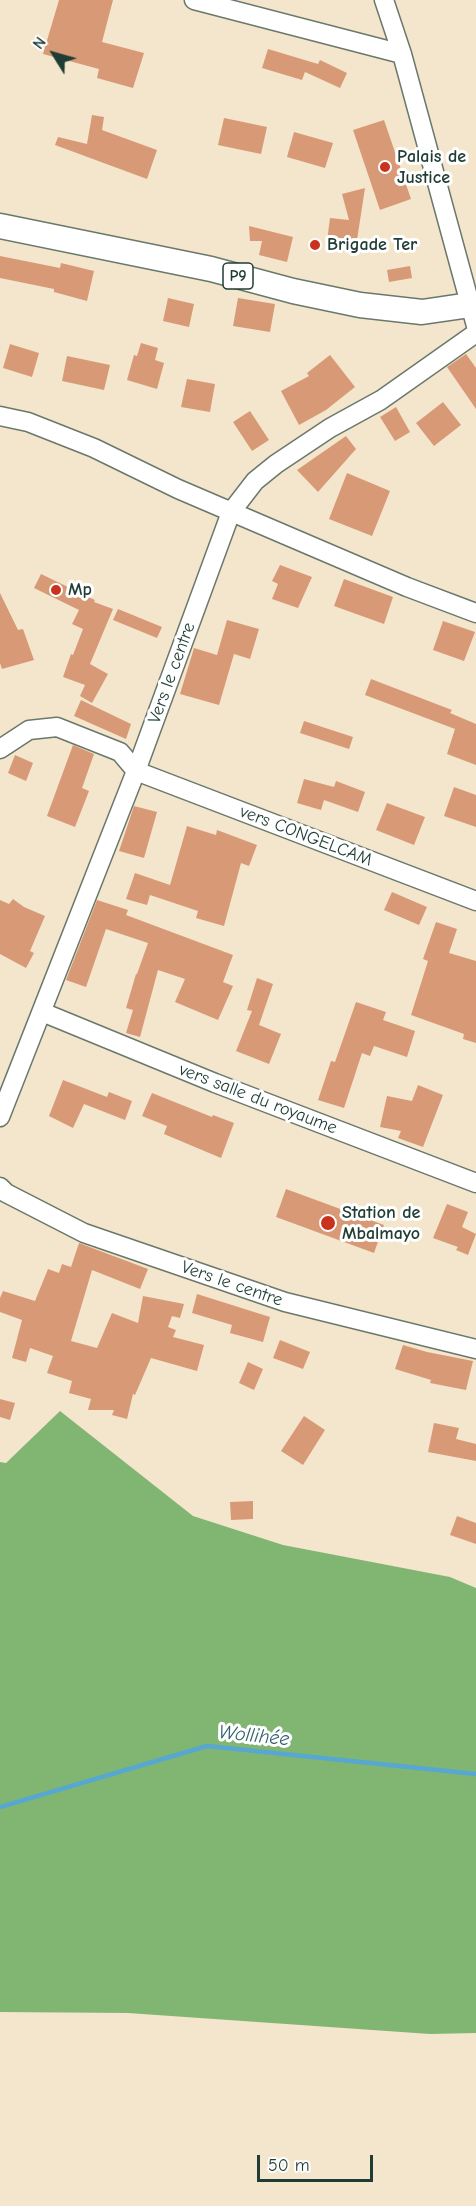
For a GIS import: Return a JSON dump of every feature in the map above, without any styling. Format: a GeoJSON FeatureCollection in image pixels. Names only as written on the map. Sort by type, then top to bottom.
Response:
{"type":"FeatureCollection","features":[{"type":"Feature","properties":{"kind":"main road","name":"P9"},"geometry":{"type":"LineString","coordinates":[[0,226],[211,269],[293,291],[360,305],[422,312],[474,312]]}},
{"type":"Feature","properties":{"kind":"street"},"geometry":{"type":"LineString","coordinates":[[194,0],[402,54]]}},
{"type":"Feature","properties":{"kind":"street"},"geometry":{"type":"LineString","coordinates":[[384,0],[402,54],[474,312]]}},
{"type":"Feature","properties":{"kind":"street","name":"Vers le centre"},"geometry":{"type":"LineString","coordinates":[[0,1117],[136,771],[231,512],[255,481],[276,464],[330,428],[381,400],[476,333]]}},
{"type":"Feature","properties":{"kind":"street"},"geometry":{"type":"LineString","coordinates":[[0,416],[28,422],[94,448],[231,512],[407,587],[476,612]]}},
{"type":"Feature","properties":{"kind":"street"},"geometry":{"type":"LineString","coordinates":[[0,749],[29,730],[57,727],[120,752],[136,771]]}},
{"type":"Feature","properties":{"kind":"street","name":"vers CONGELCAM"},"geometry":{"type":"LineString","coordinates":[[136,771],[476,901]]}},
{"type":"Feature","properties":{"kind":"street","name":"vers salle du royaume"},"geometry":{"type":"LineString","coordinates":[[42,1012],[215,1083],[476,1183]]}},
{"type":"Feature","properties":{"kind":"street","name":"Vers le centre"},"geometry":{"type":"LineString","coordinates":[[0,1187],[6,1193],[84,1233],[264,1295],[311,1309],[476,1349]]}},
{"type":"Feature","properties":{"kind":"green space"},"geometry":{"type":"Polygon","coordinates":[[[60,1411],[193,1516],[283,1545],[450,1577],[476,1588],[476,2033],[430,2034],[128,2013],[0,2012],[0,1462],[6,1463],[60,1411]]]}},
{"type":"Feature","properties":{"kind":"building"},"geometry":{"type":"Polygon","coordinates":[[[59,0],[113,0],[102,42],[144,53],[133,88],[97,78],[99,69],[43,54],[59,0]]]}},
{"type":"Feature","properties":{"kind":"building"},"geometry":{"type":"Polygon","coordinates":[[[268,49],[318,64],[320,60],[347,73],[340,88],[305,72],[302,80],[262,68],[268,49]]]}},
{"type":"Feature","properties":{"kind":"building"},"geometry":{"type":"Polygon","coordinates":[[[92,115],[104,117],[102,130],[157,150],[147,179],[55,145],[58,137],[87,144],[92,115]]]}},
{"type":"Feature","properties":{"kind":"building"},"geometry":{"type":"Polygon","coordinates":[[[224,118],[267,127],[261,154],[218,145],[224,118]]]}},
{"type":"Feature","properties":{"kind":"building"},"geometry":{"type":"Polygon","coordinates":[[[384,120],[411,199],[380,210],[353,130],[384,120]]]}},
{"type":"Feature","properties":{"kind":"building"},"geometry":{"type":"Polygon","coordinates":[[[294,132],[333,143],[325,168],[287,157],[294,132]]]}},
{"type":"Feature","properties":{"kind":"building"},"geometry":{"type":"Polygon","coordinates":[[[365,188],[355,253],[326,249],[330,218],[349,220],[342,194],[365,188]]]}},
{"type":"Feature","properties":{"kind":"building"},"geometry":{"type":"Polygon","coordinates":[[[249,226],[293,237],[287,262],[259,255],[262,241],[250,241],[249,226]]]}},
{"type":"Feature","properties":{"kind":"building"},"geometry":{"type":"Polygon","coordinates":[[[0,256],[60,268],[61,263],[94,271],[87,301],[54,292],[54,289],[0,278],[0,256]]]}},
{"type":"Feature","properties":{"kind":"building"},"geometry":{"type":"Polygon","coordinates":[[[410,266],[412,278],[389,282],[387,270],[410,266]]]}},
{"type":"Feature","properties":{"kind":"building"},"geometry":{"type":"Polygon","coordinates":[[[168,298],[194,304],[189,327],[163,321],[168,298]]]}},
{"type":"Feature","properties":{"kind":"building"},"geometry":{"type":"Polygon","coordinates":[[[238,298],[275,304],[270,332],[233,326],[238,298]]]}},
{"type":"Feature","properties":{"kind":"building"},"geometry":{"type":"Polygon","coordinates":[[[141,343],[158,348],[155,360],[164,363],[157,389],[127,380],[134,355],[137,356],[141,343]]]}},
{"type":"Feature","properties":{"kind":"building"},"geometry":{"type":"Polygon","coordinates":[[[10,344],[39,353],[32,377],[3,368],[10,344]]]}},
{"type":"Feature","properties":{"kind":"building"},"geometry":{"type":"Polygon","coordinates":[[[466,354],[476,368],[476,409],[447,367],[466,354]]]}},
{"type":"Feature","properties":{"kind":"building"},"geometry":{"type":"Polygon","coordinates":[[[330,355],[355,387],[326,410],[299,425],[281,391],[309,376],[307,373],[330,355]]]}},
{"type":"Feature","properties":{"kind":"building"},"geometry":{"type":"Polygon","coordinates":[[[67,356],[110,365],[104,390],[62,381],[67,356]]]}},
{"type":"Feature","properties":{"kind":"building"},"geometry":{"type":"Polygon","coordinates":[[[187,379],[215,384],[210,412],[181,407],[187,379]]]}},
{"type":"Feature","properties":{"kind":"building"},"geometry":{"type":"Polygon","coordinates":[[[443,402],[461,425],[434,446],[416,423],[443,402]]]}},
{"type":"Feature","properties":{"kind":"building"},"geometry":{"type":"Polygon","coordinates":[[[396,407],[410,432],[395,441],[380,417],[396,407]]]}},
{"type":"Feature","properties":{"kind":"building"},"geometry":{"type":"Polygon","coordinates":[[[250,411],[269,440],[252,451],[233,422],[250,411]]]}},
{"type":"Feature","properties":{"kind":"building"},"geometry":{"type":"Polygon","coordinates":[[[346,436],[356,449],[318,492],[297,470],[346,436]]]}},
{"type":"Feature","properties":{"kind":"building"},"geometry":{"type":"Polygon","coordinates":[[[347,473],[390,491],[372,536],[329,519],[347,473]]]}},
{"type":"Feature","properties":{"kind":"building"},"geometry":{"type":"Polygon","coordinates":[[[280,565],[312,577],[298,608],[272,599],[278,584],[272,581],[280,565]]]}},
{"type":"Feature","properties":{"kind":"building"},"geometry":{"type":"Polygon","coordinates":[[[41,574],[95,600],[94,602],[113,609],[90,664],[108,674],[92,703],[80,696],[85,685],[63,677],[83,629],[72,624],[79,610],[34,588],[41,574]]]}},
{"type":"Feature","properties":{"kind":"building"},"geometry":{"type":"Polygon","coordinates":[[[344,579],[393,597],[384,624],[334,606],[344,579]]]}},
{"type":"Feature","properties":{"kind":"building"},"geometry":{"type":"Polygon","coordinates":[[[0,593],[18,630],[23,629],[34,660],[2,669],[0,663],[0,593]]]}},
{"type":"Feature","properties":{"kind":"building"},"geometry":{"type":"Polygon","coordinates":[[[118,609],[162,627],[157,638],[113,620],[118,609]]]}},
{"type":"Feature","properties":{"kind":"building"},"geometry":{"type":"Polygon","coordinates":[[[227,620],[259,629],[250,659],[234,654],[219,705],[180,694],[194,648],[217,655],[227,620]]]}},
{"type":"Feature","properties":{"kind":"building"},"geometry":{"type":"Polygon","coordinates":[[[443,621],[475,632],[464,661],[433,650],[443,621]]]}},
{"type":"Feature","properties":{"kind":"building"},"geometry":{"type":"Polygon","coordinates":[[[371,679],[452,710],[450,713],[476,724],[476,765],[447,754],[455,729],[365,695],[371,679]]]}},
{"type":"Feature","properties":{"kind":"building"},"geometry":{"type":"Polygon","coordinates":[[[81,700],[131,724],[126,739],[74,716],[81,700]]]}},
{"type":"Feature","properties":{"kind":"building"},"geometry":{"type":"Polygon","coordinates":[[[304,721],[353,737],[349,749],[300,733],[304,721]]]}},
{"type":"Feature","properties":{"kind":"building"},"geometry":{"type":"Polygon","coordinates":[[[73,745],[94,754],[82,788],[89,791],[75,827],[47,816],[73,745]]]}},
{"type":"Feature","properties":{"kind":"building"},"geometry":{"type":"Polygon","coordinates":[[[15,755],[33,763],[26,781],[8,773],[15,755]]]}},
{"type":"Feature","properties":{"kind":"building"},"geometry":{"type":"Polygon","coordinates":[[[304,779],[334,787],[336,781],[365,792],[358,812],[324,800],[321,810],[297,803],[304,779]]]}},
{"type":"Feature","properties":{"kind":"building"},"geometry":{"type":"Polygon","coordinates":[[[454,787],[476,795],[476,827],[444,816],[454,787]]]}},
{"type":"Feature","properties":{"kind":"building"},"geometry":{"type":"Polygon","coordinates":[[[387,803],[425,817],[414,845],[376,830],[387,803]]]}},
{"type":"Feature","properties":{"kind":"building"},"geometry":{"type":"Polygon","coordinates":[[[134,806],[157,812],[144,858],[119,851],[134,806]]]}},
{"type":"Feature","properties":{"kind":"building"},"geometry":{"type":"Polygon","coordinates":[[[187,826],[216,835],[217,830],[257,845],[249,866],[241,863],[224,926],[196,918],[198,911],[150,895],[147,905],[126,899],[135,873],[170,885],[187,826]]]}},
{"type":"Feature","properties":{"kind":"building"},"geometry":{"type":"Polygon","coordinates":[[[392,892],[427,907],[419,925],[384,910],[392,892]]]}},
{"type":"Feature","properties":{"kind":"building"},"geometry":{"type":"Polygon","coordinates":[[[13,899],[24,907],[45,916],[30,951],[34,953],[26,968],[0,954],[0,900],[9,904],[13,899]]]}},
{"type":"Feature","properties":{"kind":"building"},"geometry":{"type":"Polygon","coordinates":[[[97,900],[128,910],[126,915],[233,955],[223,982],[233,986],[218,1020],[175,1002],[185,979],[158,970],[140,1037],[126,1033],[133,1010],[126,1008],[148,943],[106,929],[86,987],[66,980],[97,900]]]}},
{"type":"Feature","properties":{"kind":"building"},"geometry":{"type":"Polygon","coordinates":[[[436,922],[457,929],[449,953],[476,961],[476,1043],[463,1039],[464,1034],[411,1015],[428,961],[423,959],[436,922]]]}},
{"type":"Feature","properties":{"kind":"building"},"geometry":{"type":"Polygon","coordinates":[[[257,978],[273,984],[259,1025],[281,1034],[269,1064],[236,1051],[252,1011],[247,1010],[257,978]]]}},
{"type":"Feature","properties":{"kind":"building"},"geometry":{"type":"Polygon","coordinates":[[[356,1002],[386,1012],[383,1020],[415,1031],[407,1057],[374,1046],[370,1056],[362,1053],[344,1108],[318,1100],[331,1061],[335,1062],[356,1002]]]}},
{"type":"Feature","properties":{"kind":"building"},"geometry":{"type":"Polygon","coordinates":[[[63,1080],[107,1097],[109,1092],[132,1101],[125,1120],[84,1104],[73,1128],[49,1116],[63,1080]]]}},
{"type":"Feature","properties":{"kind":"building"},"geometry":{"type":"Polygon","coordinates":[[[418,1085],[443,1095],[423,1147],[398,1138],[401,1131],[380,1127],[387,1096],[412,1101],[418,1085]]]}},
{"type":"Feature","properties":{"kind":"building"},"geometry":{"type":"Polygon","coordinates":[[[152,1093],[212,1117],[213,1115],[234,1123],[221,1158],[164,1134],[167,1126],[142,1116],[152,1093]]]}},
{"type":"Feature","properties":{"kind":"building"},"geometry":{"type":"Polygon","coordinates":[[[286,1189],[384,1225],[374,1253],[276,1217],[286,1189]]]}},
{"type":"Feature","properties":{"kind":"building"},"geometry":{"type":"Polygon","coordinates":[[[447,1204],[468,1212],[462,1227],[476,1234],[468,1255],[456,1250],[458,1247],[433,1238],[447,1204]]]}},
{"type":"Feature","properties":{"kind":"building"},"geometry":{"type":"Polygon","coordinates":[[[79,1243],[148,1269],[140,1289],[92,1270],[71,1341],[97,1348],[112,1313],[138,1323],[143,1296],[184,1304],[180,1318],[172,1316],[168,1327],[176,1330],[173,1337],[204,1345],[197,1371],[151,1358],[135,1395],[133,1394],[127,1419],[112,1415],[114,1410],[88,1410],[91,1399],[69,1393],[72,1381],[47,1373],[53,1356],[30,1348],[26,1362],[12,1358],[22,1320],[0,1312],[0,1298],[3,1291],[35,1301],[48,1269],[59,1273],[62,1264],[71,1267],[79,1243]]]}},
{"type":"Feature","properties":{"kind":"building"},"geometry":{"type":"Polygon","coordinates":[[[197,1294],[270,1317],[263,1342],[230,1333],[232,1325],[192,1313],[197,1294]]]}},
{"type":"Feature","properties":{"kind":"building"},"geometry":{"type":"Polygon","coordinates":[[[280,1340],[310,1352],[303,1369],[273,1358],[280,1340]]]}},
{"type":"Feature","properties":{"kind":"building"},"geometry":{"type":"Polygon","coordinates":[[[403,1345],[473,1361],[466,1390],[430,1383],[431,1380],[395,1369],[403,1345]]]}},
{"type":"Feature","properties":{"kind":"building"},"geometry":{"type":"Polygon","coordinates":[[[248,1362],[263,1369],[254,1390],[239,1383],[248,1362]]]}},
{"type":"Feature","properties":{"kind":"building"},"geometry":{"type":"Polygon","coordinates":[[[0,1399],[15,1403],[10,1420],[0,1417],[0,1399]]]}},
{"type":"Feature","properties":{"kind":"building"},"geometry":{"type":"Polygon","coordinates":[[[304,1416],[325,1430],[303,1465],[281,1451],[304,1416]]]}},
{"type":"Feature","properties":{"kind":"building"},"geometry":{"type":"Polygon","coordinates":[[[434,1423],[459,1428],[456,1439],[476,1444],[476,1461],[428,1452],[434,1423]]]}},
{"type":"Feature","properties":{"kind":"building"},"geometry":{"type":"Polygon","coordinates":[[[253,1501],[253,1519],[231,1520],[230,1502],[253,1501]]]}},
{"type":"Feature","properties":{"kind":"building"},"geometry":{"type":"Polygon","coordinates":[[[457,1516],[476,1523],[476,1544],[450,1535],[457,1516]]]}},
{"type":"Feature","properties":{"kind":"waterway","name":"Wollihée"},"geometry":{"type":"LineString","coordinates":[[0,1807],[207,1746],[476,1774]]}},
{"type":"Feature","properties":{"kind":"place","name":"Palais de Justice"},"geometry":{"type":"Point","coordinates":[385,167]}},
{"type":"Feature","properties":{"kind":"place","name":"Brigade Ter"},"geometry":{"type":"Point","coordinates":[315,245]}},
{"type":"Feature","properties":{"kind":"place","name":"Mp"},"geometry":{"type":"Point","coordinates":[56,590]}},
{"type":"Feature","properties":{"kind":"place","name":"Station de Mbalmayo"},"geometry":{"type":"Point","coordinates":[328,1223]}}]}
